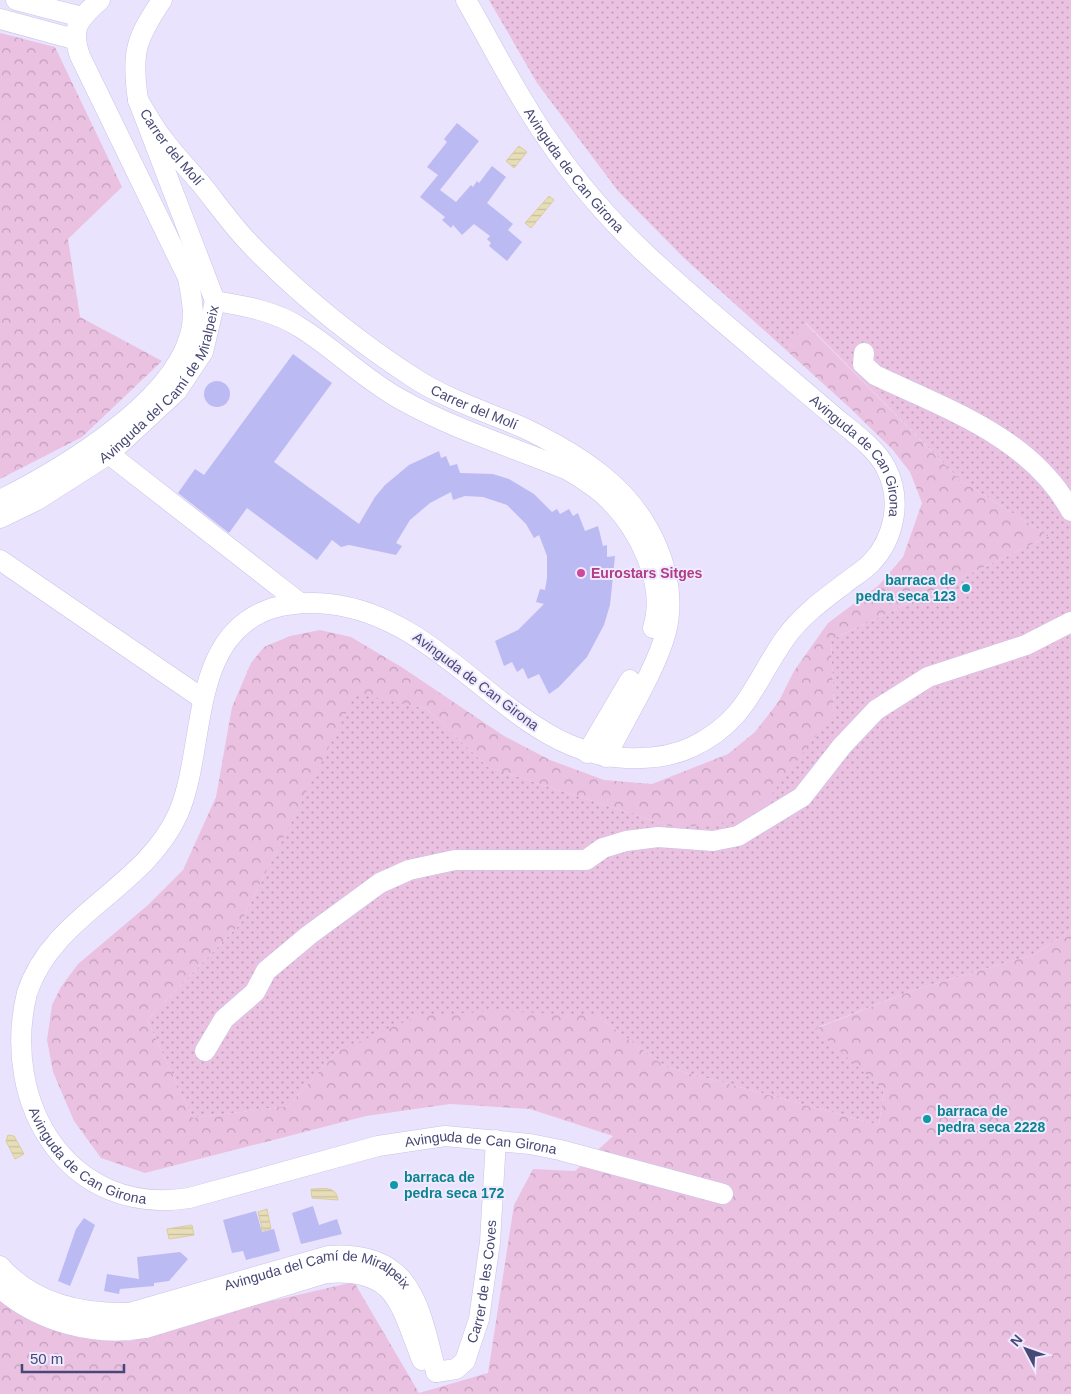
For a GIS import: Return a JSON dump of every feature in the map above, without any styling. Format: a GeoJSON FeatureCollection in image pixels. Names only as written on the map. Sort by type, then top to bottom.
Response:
{"type":"FeatureCollection","features":[{"type":"Feature","properties":{"kind":"street"},"geometry":{"type":"LineString","coordinates":[[16,0],[82,17]]}},
{"type":"Feature","properties":{"kind":"street"},"geometry":{"type":"LineString","coordinates":[[0,19],[74,39],[82,17],[100,0]]}},
{"type":"Feature","properties":{"kind":"street","name":"Avinguda del Camí de Miralpeix"},"geometry":{"type":"LineString","coordinates":[[0,518],[114,458],[177,392],[197,365],[209,333],[215,301],[138,100],[135,75],[136,54],[142,30],[162,0]]}},
{"type":"Feature","properties":{"kind":"street","name":"Avinguda de Can Girona"},"geometry":{"type":"LineString","coordinates":[[466,0],[544,135],[600,205],[647,255],[874,452],[888,471],[894,491],[892,527],[877,556],[868,566],[800,620],[783,641],[752,696],[732,720],[708,738],[674,753],[644,758],[596,755],[544,732],[427,642],[403,627],[377,615],[355,609],[300,602],[264,612],[249,620],[236,631],[216,661],[203,699],[182,804],[165,840],[138,870],[87,911],[54,943],[39,965],[28,989],[18,1036],[18,1065],[24,1098],[45,1138],[72,1168],[96,1187],[123,1196],[168,1202],[190,1198],[378,1146],[428,1137],[446,1136],[496,1140],[560,1150],[723,1194]]}},
{"type":"Feature","properties":{"kind":"street","name":"Avinguda del Camí de Miralpeix"},"geometry":{"type":"LineString","coordinates":[[0,500],[61,466],[116,427],[144,403],[179,364],[189,339],[193,305],[188,278],[80,56],[74,39]]}},
{"type":"Feature","properties":{"kind":"street","name":"Carrer del Molí"},"geometry":{"type":"LineString","coordinates":[[138,100],[162,138],[250,245],[287,280],[344,327],[415,379],[459,403],[524,429],[563,449],[603,476],[626,498],[649,530],[665,565],[670,600],[666,629],[660,649],[596,755]]}},
{"type":"Feature","properties":{"kind":"street","name":"Carrer del Molí"},"geometry":{"type":"LineString","coordinates":[[215,301],[248,306],[282,317],[302,328],[367,378],[430,415],[568,470],[606,497],[623,516],[636,535],[653,574],[656,603],[654,624],[645,651],[610,717],[596,755]]}},
{"type":"Feature","properties":{"kind":"street"},"geometry":{"type":"LineString","coordinates":[[193,305],[218,349],[210,366],[170,416],[114,458],[300,602]]}},
{"type":"Feature","properties":{"kind":"street"},"geometry":{"type":"LineString","coordinates":[[864,354],[863,364],[875,375],[986,427],[1033,462],[1060,491],[1071,511]]}},
{"type":"Feature","properties":{"kind":"street"},"geometry":{"type":"LineString","coordinates":[[0,560],[203,699]]}},
{"type":"Feature","properties":{"kind":"street"},"geometry":{"type":"LineString","coordinates":[[205,1051],[224,1020],[255,992],[266,971],[309,935],[380,883],[409,870],[454,860],[586,860],[603,848],[626,842],[658,838],[713,841],[738,836],[802,797],[842,746],[876,710],[928,677],[1026,645],[1071,622]]}},
{"type":"Feature","properties":{"kind":"street","name":"Carrer de les Coves"},"geometry":{"type":"LineString","coordinates":[[436,1372],[456,1369],[465,1361],[479,1319],[490,1242],[496,1140]]}},
{"type":"Feature","properties":{"kind":"street","name":"Avinguda del Camí de Miralpeix"},"geometry":{"type":"LineString","coordinates":[[0,1266],[22,1285],[70,1309],[107,1314],[129,1314],[328,1256],[351,1254],[366,1257],[388,1267],[407,1285],[416,1301],[436,1372]]}},
{"type":"Feature","properties":{"kind":"street","name":"Avinguda del Camí de Miralpeix"},"geometry":{"type":"LineString","coordinates":[[0,1288],[37,1313],[59,1323],[85,1328],[131,1330],[326,1273],[351,1271],[370,1275],[396,1297],[424,1364],[436,1372]]}},
{"type":"Feature","properties":{"kind":"green space"},"geometry":{"type":"Polygon","coordinates":[[[489,0],[1071,0],[1071,930],[1035,954],[911,991],[816,1028],[884,1090],[879,1125],[666,1067],[597,1016],[338,1051],[288,1106],[193,1118],[147,1020],[240,924],[356,692],[427,709],[488,767],[676,828],[834,712],[831,640],[1049,536],[960,480],[806,323],[786,350],[684,258],[618,191],[537,83],[489,0]]]}},
{"type":"Feature","properties":{"kind":"green space"},"geometry":{"type":"Polygon","coordinates":[[[0,33],[55,47],[122,187],[68,239],[80,317],[162,361],[82,437],[0,479],[0,33]]]}},
{"type":"Feature","properties":{"kind":"green space"},"geometry":{"type":"Polygon","coordinates":[[[805,323],[960,480],[1049,536],[831,640],[834,712],[753,819],[676,828],[488,767],[427,709],[356,693],[240,924],[147,1020],[193,1118],[288,1106],[338,1051],[418,1016],[497,1011],[597,1016],[666,1067],[879,1125],[884,1090],[815,1029],[911,991],[1035,954],[1071,930],[1071,1394],[0,1394],[0,1297],[36,1323],[129,1341],[195,1324],[224,1312],[354,1282],[419,1393],[488,1373],[514,1205],[533,1169],[575,1171],[613,1136],[530,1109],[450,1104],[366,1116],[145,1173],[101,1158],[74,1121],[53,1072],[47,1040],[52,1005],[61,987],[78,964],[148,905],[183,870],[216,797],[232,707],[251,663],[264,647],[290,636],[320,630],[351,637],[403,668],[504,736],[550,760],[604,780],[652,784],[728,754],[755,732],[779,701],[794,671],[828,623],[879,585],[903,557],[922,503],[910,472],[892,449],[786,350],[805,323]]]}},
{"type":"Feature","properties":{"kind":"shaded area"},"geometry":{"type":"Polygon","coordinates":[[[519,146],[527,152],[514,168],[506,161],[519,146]]]}},
{"type":"Feature","properties":{"kind":"shaded area"},"geometry":{"type":"Polygon","coordinates":[[[549,196],[554,200],[531,228],[525,223],[549,196]]]}},
{"type":"Feature","properties":{"kind":"shaded area"},"geometry":{"type":"Polygon","coordinates":[[[8,1135],[14,1136],[24,1154],[15,1159],[6,1141],[8,1135]]]}},
{"type":"Feature","properties":{"kind":"shaded area"},"geometry":{"type":"Polygon","coordinates":[[[311,1189],[332,1190],[337,1195],[338,1200],[312,1198],[311,1189]]]}},
{"type":"Feature","properties":{"kind":"shaded area"},"geometry":{"type":"Polygon","coordinates":[[[267,1209],[271,1229],[257,1232],[256,1229],[262,1228],[258,1212],[267,1209]]]}},
{"type":"Feature","properties":{"kind":"shaded area"},"geometry":{"type":"Polygon","coordinates":[[[192,1225],[194,1235],[169,1239],[167,1229],[192,1225]]]}},
{"type":"Feature","properties":{"kind":"building"},"geometry":{"type":"Polygon","coordinates":[[[457,123],[479,141],[440,190],[456,202],[471,185],[473,187],[477,181],[479,183],[492,166],[506,177],[487,203],[513,224],[508,230],[522,242],[507,261],[489,246],[491,243],[487,239],[490,236],[474,224],[462,235],[453,225],[451,228],[442,220],[445,217],[420,197],[438,175],[427,167],[447,142],[444,139],[457,123]]]}},
{"type":"Feature","properties":{"kind":"building"},"geometry":{"type":"Polygon","coordinates":[[[293,354],[332,383],[274,462],[359,524],[375,497],[385,485],[409,465],[439,451],[441,458],[446,456],[450,466],[457,464],[460,473],[493,474],[509,479],[534,494],[552,512],[557,509],[560,514],[569,509],[573,516],[578,513],[585,531],[598,526],[603,546],[607,545],[607,557],[615,556],[610,605],[604,625],[587,657],[559,687],[549,694],[539,674],[528,679],[523,668],[517,672],[512,662],[504,666],[495,641],[518,630],[544,604],[536,602],[540,589],[545,590],[547,578],[547,556],[539,535],[534,538],[526,524],[507,505],[483,497],[465,496],[453,500],[451,492],[430,503],[410,520],[396,543],[402,546],[396,555],[349,545],[341,547],[332,540],[317,560],[247,508],[229,533],[178,493],[195,469],[204,475],[293,354]]]}},
{"type":"Feature","properties":{"kind":"building"},"geometry":{"type":"Polygon","coordinates":[[[217,381],[226,385],[230,394],[226,403],[217,407],[208,403],[204,394],[208,385],[217,381]]]}},
{"type":"Feature","properties":{"kind":"building"},"geometry":{"type":"Polygon","coordinates":[[[313,1206],[319,1225],[337,1219],[342,1234],[301,1244],[292,1213],[313,1206]]]}},
{"type":"Feature","properties":{"kind":"building"},"geometry":{"type":"Polygon","coordinates":[[[256,1211],[262,1232],[274,1229],[280,1251],[246,1260],[243,1251],[232,1253],[223,1220],[256,1211]]]}},
{"type":"Feature","properties":{"kind":"building"},"geometry":{"type":"Polygon","coordinates":[[[84,1218],[95,1225],[70,1286],[58,1281],[76,1229],[84,1218]]]}},
{"type":"Feature","properties":{"kind":"building"},"geometry":{"type":"Polygon","coordinates":[[[180,1252],[188,1259],[169,1281],[154,1283],[154,1286],[120,1289],[119,1294],[104,1291],[107,1274],[139,1279],[137,1257],[180,1252]]]}},
{"type":"Feature","properties":{"kind":"place","name":"Eurostars Sitges"},"geometry":{"type":"Point","coordinates":[581,573]}},
{"type":"Feature","properties":{"kind":"place","name":"barraca de pedra seca 123"},"geometry":{"type":"Point","coordinates":[966,588]}},
{"type":"Feature","properties":{"kind":"place","name":"barraca de pedra seca 2228"},"geometry":{"type":"Point","coordinates":[927,1119]}},
{"type":"Feature","properties":{"kind":"place","name":"barraca de pedra seca 172"},"geometry":{"type":"Point","coordinates":[394,1185]}}]}
